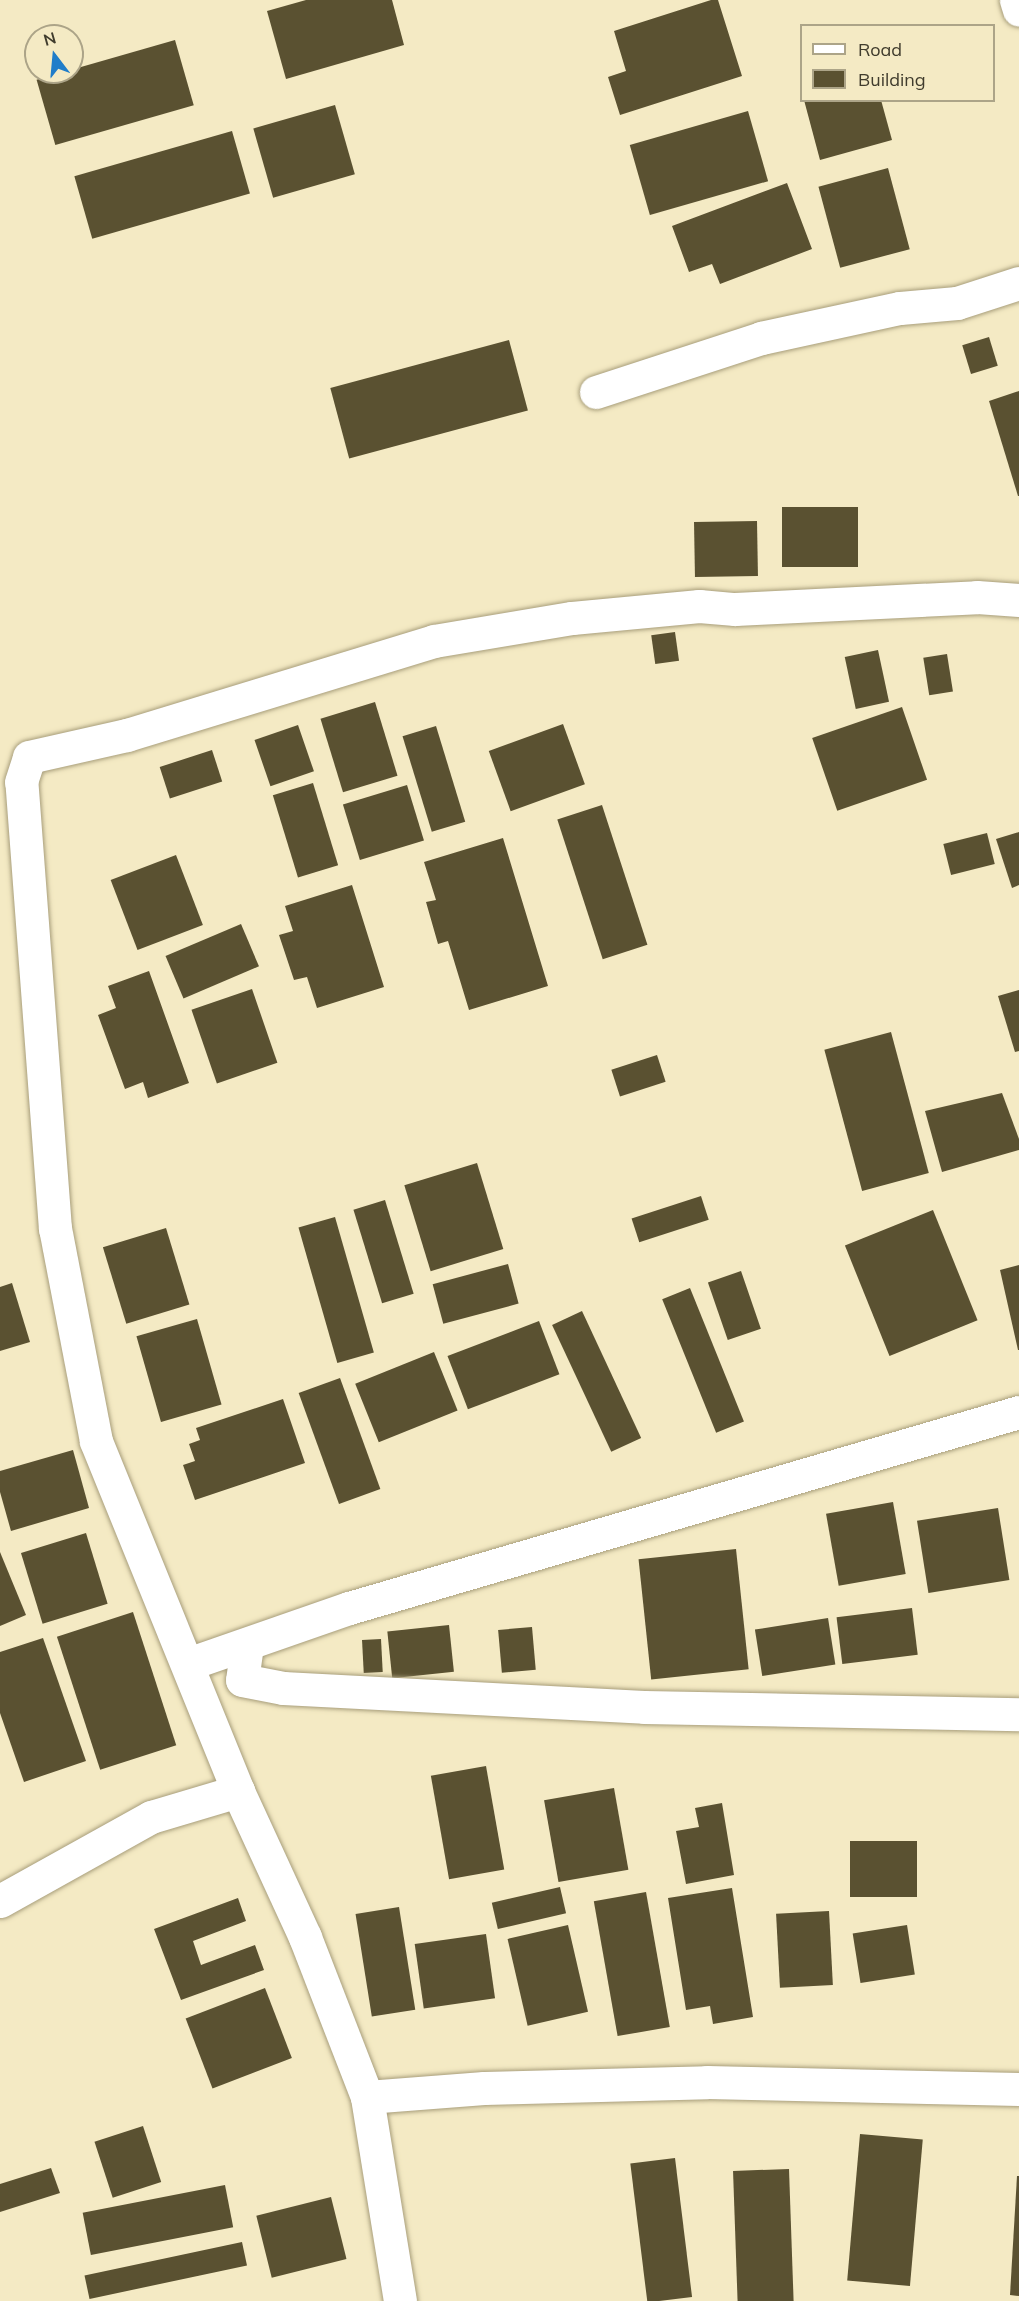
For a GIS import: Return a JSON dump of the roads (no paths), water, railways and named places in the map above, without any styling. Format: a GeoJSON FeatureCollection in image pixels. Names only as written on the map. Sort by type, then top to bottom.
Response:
{"type":"FeatureCollection","features":[{"type":"Feature","properties":{"kind":"street"},"geometry":{"type":"LineString","coordinates":[[1016,0],[1019,10]]}},
{"type":"Feature","properties":{"kind":"street"},"geometry":{"type":"LineString","coordinates":[[596,392],[761,338],[900,308],[957,303],[1019,283]]}},
{"type":"Feature","properties":{"kind":"street"},"geometry":{"type":"LineString","coordinates":[[400,2301],[367,2097],[305,1937],[238,1791],[96,1441],[55,1229],[21,782],[15,758],[127,735],[434,641],[572,618],[699,606],[735,609],[977,597],[1019,600]]}},
{"type":"Feature","properties":{"kind":"street"},"geometry":{"type":"LineString","coordinates":[[188,1664],[349,1608],[1019,1412]]}},
{"type":"Feature","properties":{"kind":"street"},"geometry":{"type":"LineString","coordinates":[[247,1645],[242,1680],[283,1688],[644,1707],[1019,1714]]}},
{"type":"Feature","properties":{"kind":"street"},"geometry":{"type":"LineString","coordinates":[[0,1901],[151,1817],[238,1791]]}},
{"type":"Feature","properties":{"kind":"street"},"geometry":{"type":"LineString","coordinates":[[367,2097],[484,2088],[707,2082],[1019,2090]]}}]}
